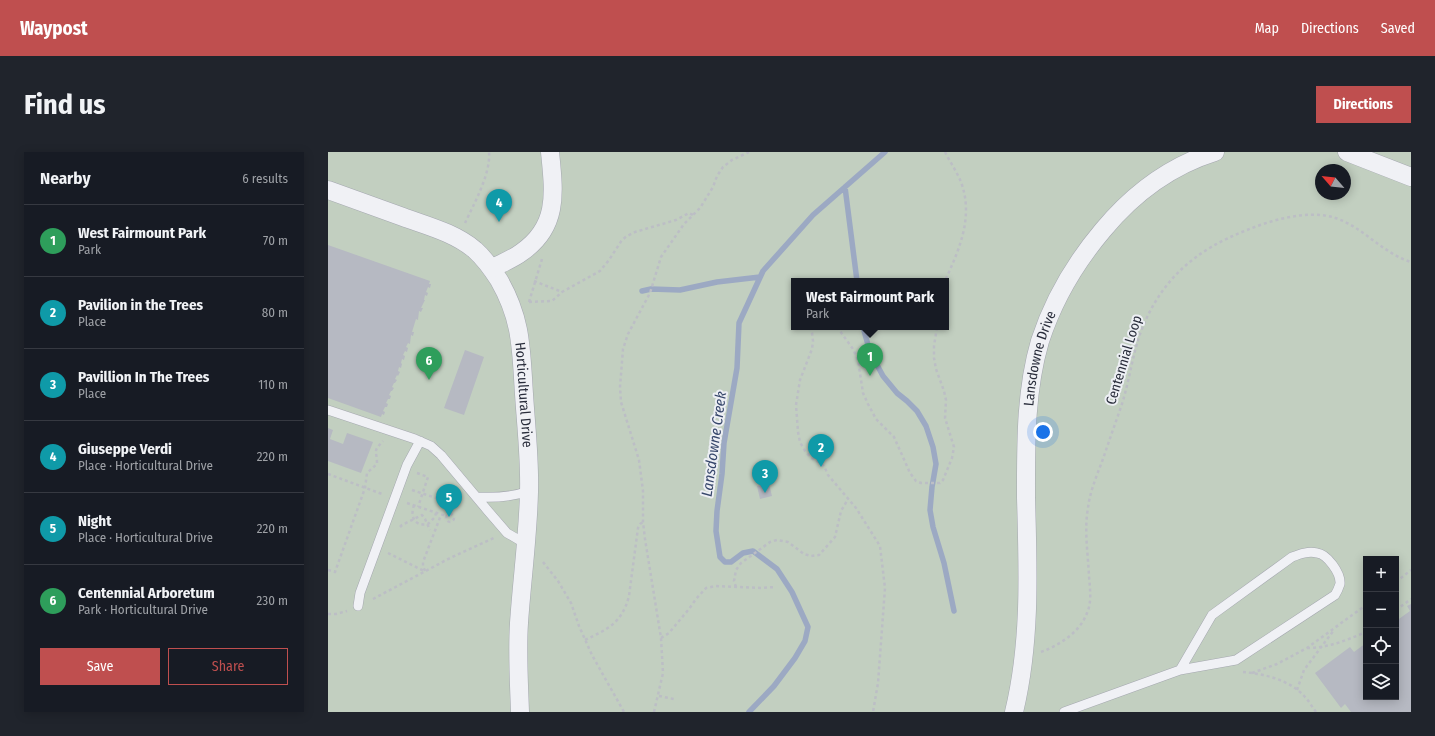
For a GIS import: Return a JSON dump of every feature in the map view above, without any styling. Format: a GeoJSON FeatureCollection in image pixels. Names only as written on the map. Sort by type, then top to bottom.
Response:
{"type":"FeatureCollection","features":[{"type":"Feature","properties":{"kind":"street"},"geometry":{"type":"LineString","coordinates":[[492,268],[522,252],[543,230],[549,218],[553,204],[554,184],[550,152]]}},
{"type":"Feature","properties":{"kind":"street","name":"Lansdowne Drive"},"geometry":{"type":"LineString","coordinates":[[1014,712],[1024,658],[1028,579],[1026,467],[1028,417],[1031,381],[1040,341],[1056,302],[1073,272],[1095,239],[1124,207],[1154,182],[1169,172],[1185,163],[1215,152]]}},
{"type":"Feature","properties":{"kind":"street"},"geometry":{"type":"LineString","coordinates":[[1347,152],[1411,177]]}},
{"type":"Feature","properties":{"kind":"street","name":"Horticultural Drive"},"geometry":{"type":"LineString","coordinates":[[328,190],[440,230],[468,244],[477,251],[492,268],[506,292],[512,306],[518,325],[521,349],[528,441],[529,491],[519,624],[518,676],[520,712]]}},
{"type":"Feature","properties":{"kind":"lane"},"geometry":{"type":"LineString","coordinates":[[328,410],[431,446],[442,455],[507,533],[526,544]]}},
{"type":"Feature","properties":{"kind":"lane"},"geometry":{"type":"LineString","coordinates":[[358,606],[360,593],[406,469],[420,441]]}},
{"type":"Feature","properties":{"kind":"lane"},"geometry":{"type":"LineString","coordinates":[[477,497],[505,497],[518,495],[529,491]]}},
{"type":"Feature","properties":{"kind":"lane"},"geometry":{"type":"LineString","coordinates":[[1064,712],[1180,670],[1236,660],[1335,596],[1340,583],[1337,571],[1330,561],[1319,553],[1306,552],[1292,557],[1212,615],[1180,670]]}},
{"type":"Feature","properties":{"kind":"path"},"geometry":{"type":"LineString","coordinates":[[457,238],[476,201],[485,177],[490,152]]}},
{"type":"Feature","properties":{"kind":"path"},"geometry":{"type":"LineString","coordinates":[[654,712],[662,673],[661,638],[643,522],[643,491],[639,460],[621,402],[620,387],[623,349],[628,334],[650,293],[661,257],[684,224],[707,199],[723,167],[732,160],[749,152]]}},
{"type":"Feature","properties":{"kind":"path"},"geometry":{"type":"LineString","coordinates":[[945,152],[960,180],[964,191],[966,205],[966,218],[961,243],[946,278]]}},
{"type":"Feature","properties":{"kind":"path"},"geometry":{"type":"LineString","coordinates":[[529,302],[552,301],[562,292],[600,271],[622,240],[635,232],[676,220],[689,213],[693,215]]}},
{"type":"Feature","properties":{"kind":"path","name":"Centennial Loop"},"geometry":{"type":"LineString","coordinates":[[1024,658],[1053,648],[1073,633],[1083,623],[1088,612],[1091,599],[1086,525],[1092,489],[1121,405],[1140,335],[1155,302],[1174,276],[1190,261],[1210,247],[1231,236],[1254,228],[1304,215],[1320,214],[1345,221],[1398,256],[1411,262]]}},
{"type":"Feature","properties":{"kind":"path"},"geometry":{"type":"LineString","coordinates":[[534,281],[562,292]]}},
{"type":"Feature","properties":{"kind":"path"},"geometry":{"type":"LineString","coordinates":[[811,330],[813,341],[812,349],[800,380],[798,391],[796,417],[800,442],[811,458],[822,464],[828,474],[856,508],[880,546],[885,588],[878,683],[873,712]]}},
{"type":"Feature","properties":{"kind":"path"},"geometry":{"type":"LineString","coordinates":[[839,330],[853,349],[858,360],[863,393],[868,404],[876,419],[894,438],[910,473],[916,481],[921,483],[940,483],[948,471],[954,447],[945,418],[946,400],[934,358],[937,330]]}},
{"type":"Feature","properties":{"kind":"path"},"geometry":{"type":"LineString","coordinates":[[328,570],[335,572],[365,488],[367,473],[377,464],[375,452],[376,448],[386,439],[390,431]]}},
{"type":"Feature","properties":{"kind":"path"},"geometry":{"type":"LineString","coordinates":[[406,469],[428,477],[418,507]]}},
{"type":"Feature","properties":{"kind":"path"},"geometry":{"type":"LineString","coordinates":[[328,474],[376,492]]}},
{"type":"Feature","properties":{"kind":"path"},"geometry":{"type":"LineString","coordinates":[[823,478],[828,474]]}},
{"type":"Feature","properties":{"kind":"path"},"geometry":{"type":"LineString","coordinates":[[400,486],[439,499]]}},
{"type":"Feature","properties":{"kind":"path"},"geometry":{"type":"LineString","coordinates":[[396,499],[446,516]]}},
{"type":"Feature","properties":{"kind":"path"},"geometry":{"type":"LineString","coordinates":[[736,588],[734,580],[736,570],[746,558],[753,555],[770,542],[777,540],[788,542],[804,554],[811,556],[819,555],[835,537],[842,511],[849,499]]}},
{"type":"Feature","properties":{"kind":"path"},"geometry":{"type":"LineString","coordinates":[[414,505],[412,512],[413,519],[418,524],[428,524],[436,513]]}},
{"type":"Feature","properties":{"kind":"path"},"geometry":{"type":"LineString","coordinates":[[399,528],[422,515],[424,516],[430,530]]}},
{"type":"Feature","properties":{"kind":"path"},"geometry":{"type":"LineString","coordinates":[[425,571],[423,562],[442,515]]}},
{"type":"Feature","properties":{"kind":"path"},"geometry":{"type":"LineString","coordinates":[[585,640],[608,629],[622,615],[626,607],[629,596],[638,528],[643,522]]}},
{"type":"Feature","properties":{"kind":"path"},"geometry":{"type":"LineString","coordinates":[[328,614],[345,612],[468,549],[507,533]]}},
{"type":"Feature","properties":{"kind":"path"},"geometry":{"type":"LineString","coordinates":[[526,544],[543,561],[566,593],[585,640],[624,712]]}},
{"type":"Feature","properties":{"kind":"path"},"geometry":{"type":"LineString","coordinates":[[390,554],[392,548]]}},
{"type":"Feature","properties":{"kind":"path"},"geometry":{"type":"LineString","coordinates":[[377,549],[425,571]]}},
{"type":"Feature","properties":{"kind":"path"},"geometry":{"type":"LineString","coordinates":[[1399,580],[1411,570]]}},
{"type":"Feature","properties":{"kind":"path"},"geometry":{"type":"LineString","coordinates":[[661,638],[669,633],[706,588],[716,586],[736,588],[776,587]]}},
{"type":"Feature","properties":{"kind":"path"},"geometry":{"type":"LineString","coordinates":[[1399,608],[1411,599]]}},
{"type":"Feature","properties":{"kind":"path"},"geometry":{"type":"LineString","coordinates":[[1251,673],[1277,664],[1307,648],[1363,607]]}},
{"type":"Feature","properties":{"kind":"path"},"geometry":{"type":"LineString","coordinates":[[1297,690],[1304,670],[1336,627]]}},
{"type":"Feature","properties":{"kind":"path"},"geometry":{"type":"LineString","coordinates":[[1307,648],[1321,648],[1342,642],[1363,633]]}},
{"type":"Feature","properties":{"kind":"path"},"geometry":{"type":"LineString","coordinates":[[1238,672],[1251,673],[1282,680],[1305,696],[1316,712]]}},
{"type":"Feature","properties":{"kind":"path"},"geometry":{"type":"LineString","coordinates":[[658,696],[674,699]]}},
{"type":"Feature","properties":{"kind":"green space"},"geometry":{"type":"Polygon","coordinates":[[[328,152],[1411,152],[1411,712],[328,712],[328,152]]]}},
{"type":"Feature","properties":{"kind":"building"},"geometry":{"type":"Polygon","coordinates":[[[328,245],[430,281],[429,284],[431,284],[430,288],[428,287],[426,292],[428,293],[427,296],[425,295],[425,300],[421,308],[423,308],[421,312],[419,311],[418,320],[416,319],[410,344],[408,343],[406,347],[408,348],[407,352],[405,351],[403,355],[405,356],[404,360],[402,359],[401,368],[399,367],[398,371],[400,372],[398,376],[397,375],[395,379],[397,380],[392,387],[394,388],[389,395],[391,396],[390,399],[388,399],[386,403],[388,404],[387,407],[385,407],[383,411],[385,412],[384,415],[382,414],[381,417],[328,398],[328,245]]]}},
{"type":"Feature","properties":{"kind":"building"},"geometry":{"type":"Polygon","coordinates":[[[465,350],[484,357],[464,415],[444,408],[465,350]]]}},
{"type":"Feature","properties":{"kind":"building"},"geometry":{"type":"Polygon","coordinates":[[[328,428],[333,430],[330,439],[343,444],[347,433],[373,442],[361,473],[328,461],[328,428]]]}},
{"type":"Feature","properties":{"kind":"building"},"geometry":{"type":"Polygon","coordinates":[[[769,484],[772,496],[760,499],[757,486],[769,484]]]}},
{"type":"Feature","properties":{"kind":"building"},"geometry":{"type":"Polygon","coordinates":[[[1411,604],[1411,712],[1351,712],[1345,704],[1341,708],[1315,673],[1350,647],[1354,652],[1363,645],[1363,700],[1399,700],[1399,619],[1410,611],[1407,606],[1411,604]]]}},
{"type":"Feature","properties":{"kind":"waterway","name":"Lansdowne Creek"},"geometry":{"type":"LineString","coordinates":[[749,712],[774,686],[795,658],[805,641],[808,627],[792,592],[777,569],[753,551],[743,553],[731,562],[725,562],[720,557],[716,531],[717,511],[724,443],[737,368],[739,323],[763,271],[813,215],[885,152]]}},
{"type":"Feature","properties":{"kind":"waterway"},"geometry":{"type":"LineString","coordinates":[[845,187],[857,278]]}},
{"type":"Feature","properties":{"kind":"waterway"},"geometry":{"type":"LineString","coordinates":[[642,291],[651,289],[680,290],[717,282],[760,277]]}},
{"type":"Feature","properties":{"kind":"waterway"},"geometry":{"type":"LineString","coordinates":[[864,330],[870,352],[883,376],[897,393],[917,411],[926,426],[933,447],[936,464],[930,510],[933,527],[944,563],[954,611]]}},
{"type":"Feature","properties":{"kind":"place","name":"Giuseppe Verdi"},"geometry":{"type":"Point","coordinates":[499,222]}},
{"type":"Feature","properties":{"kind":"place","name":"West Fairmount Park"},"geometry":{"type":"Point","coordinates":[870,376]}},
{"type":"Feature","properties":{"kind":"place","name":"Centennial Arboretum"},"geometry":{"type":"Point","coordinates":[429,380]}},
{"type":"Feature","properties":{"kind":"place","name":"Pavilion in the Trees"},"geometry":{"type":"Point","coordinates":[821,467]}},
{"type":"Feature","properties":{"kind":"place","name":"Pavillion In The Trees"},"geometry":{"type":"Point","coordinates":[765,493]}},
{"type":"Feature","properties":{"kind":"place","name":"Night"},"geometry":{"type":"Point","coordinates":[449,517]}}]}
